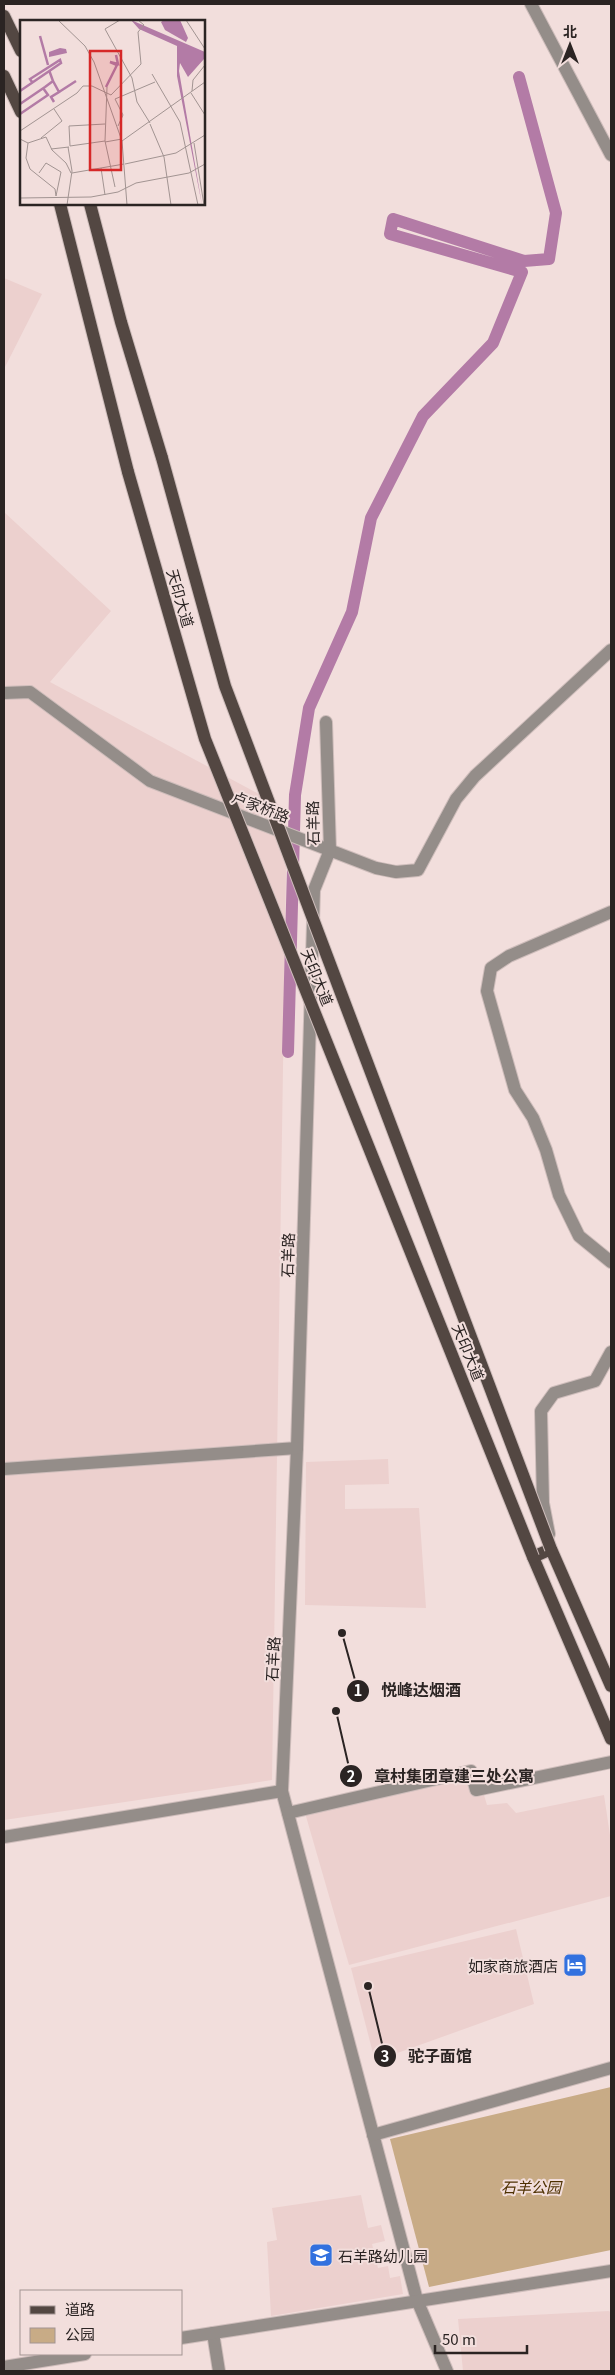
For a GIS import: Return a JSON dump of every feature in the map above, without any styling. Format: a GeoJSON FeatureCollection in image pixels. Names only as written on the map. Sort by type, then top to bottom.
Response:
{"type":"FeatureCollection","features":[{"type":"Feature","properties":{"kind":"main road"},"geometry":{"type":"LineString","coordinates":[[4,16],[20,49]]}},
{"type":"Feature","properties":{"kind":"main road"},"geometry":{"type":"LineString","coordinates":[[4,76],[20,110]]}},
{"type":"Feature","properties":{"kind":"main road","name":"天印大道"},"geometry":{"type":"LineString","coordinates":[[60,205],[128,472],[204,739],[533,1557],[611,1739]]}},
{"type":"Feature","properties":{"kind":"main road","name":"天印大道"},"geometry":{"type":"LineString","coordinates":[[90,205],[121,322],[162,458],[225,686],[551,1549],[611,1686]]}},
{"type":"Feature","properties":{"kind":"main road"},"geometry":{"type":"LineString","coordinates":[[533,1557],[551,1549]]}},
{"type":"Feature","properties":{"kind":"street"},"geometry":{"type":"LineString","coordinates":[[532,4],[611,155]]}},
{"type":"Feature","properties":{"kind":"street","name":"卢家桥路"},"geometry":{"type":"LineString","coordinates":[[4,693],[30,692],[150,781],[376,868],[396,872],[418,870],[456,799],[475,776],[611,650]]}},
{"type":"Feature","properties":{"kind":"street","name":"石羊路"},"geometry":{"type":"LineString","coordinates":[[326,722],[330,850],[314,890],[297,1448],[282,1791],[417,2300],[447,2371]]}},
{"type":"Feature","properties":{"kind":"street"},"geometry":{"type":"LineString","coordinates":[[611,912],[509,956],[491,968],[487,991],[515,1090],[533,1118],[546,1150],[559,1195],[579,1236],[611,1262]]}},
{"type":"Feature","properties":{"kind":"street"},"geometry":{"type":"LineString","coordinates":[[551,1549],[543,1504],[541,1411],[554,1393],[595,1381],[611,1352]]}},
{"type":"Feature","properties":{"kind":"street"},"geometry":{"type":"LineString","coordinates":[[4,1469],[297,1448]]}},
{"type":"Feature","properties":{"kind":"street"},"geometry":{"type":"LineString","coordinates":[[288,1814],[471,1771],[476,1790],[611,1762]]}},
{"type":"Feature","properties":{"kind":"street"},"geometry":{"type":"LineString","coordinates":[[4,1837],[282,1791]]}},
{"type":"Feature","properties":{"kind":"street"},"geometry":{"type":"LineString","coordinates":[[373,2135],[611,2068]]}},
{"type":"Feature","properties":{"kind":"street"},"geometry":{"type":"LineString","coordinates":[[182,2338],[611,2271]]}},
{"type":"Feature","properties":{"kind":"street"},"geometry":{"type":"LineString","coordinates":[[213,2333],[219,2371]]}},
{"type":"Feature","properties":{"kind":"street"},"geometry":{"type":"LineString","coordinates":[[4,2367],[79,2355]]}},
{"type":"Feature","properties":{"kind":"shaded area"},"geometry":{"type":"Polygon","coordinates":[[[4,278],[42,294],[4,369],[4,278]]]}},
{"type":"Feature","properties":{"kind":"shaded area"},"geometry":{"type":"Polygon","coordinates":[[[4,512],[111,611],[50,682],[287,809],[272,1780],[4,1820],[4,512]]]}},
{"type":"Feature","properties":{"kind":"shaded area"},"geometry":{"type":"Polygon","coordinates":[[[388,1459],[389,1484],[345,1485],[345,1509],[419,1508],[426,1608],[305,1605],[306,1462],[388,1459]]]}},
{"type":"Feature","properties":{"kind":"shaded area"},"geometry":{"type":"Polygon","coordinates":[[[475,1765],[487,1805],[507,1803],[516,1813],[604,1795],[611,1842],[611,1896],[349,1965],[303,1806],[475,1765]]]}},
{"type":"Feature","properties":{"kind":"shaded area"},"geometry":{"type":"Polygon","coordinates":[[[516,1929],[534,2004],[375,2061],[351,1968],[516,1929]]]}},
{"type":"Feature","properties":{"kind":"shaded area","name":"石羊路幼儿园"},"geometry":{"type":"Polygon","coordinates":[[[361,2195],[368,2228],[381,2225],[385,2241],[372,2244],[378,2268],[388,2266],[390,2278],[400,2276],[403,2294],[271,2316],[267,2242],[277,2240],[272,2208],[361,2195]]]}},
{"type":"Feature","properties":{"kind":"shaded area"},"geometry":{"type":"Polygon","coordinates":[[[609,2311],[611,2313],[611,2371],[463,2371],[458,2319],[609,2311]]]}},
{"type":"Feature","properties":{"kind":"green space","name":"石羊公园"},"geometry":{"type":"Polygon","coordinates":[[[611,2087],[611,2250],[429,2287],[390,2139],[611,2087]]]}},
{"type":"Feature","properties":{"kind":"waterway"},"geometry":{"type":"LineString","coordinates":[[288,1052],[295,795],[309,708],[352,612],[371,518],[423,416],[493,343],[522,272],[390,234],[393,219],[524,261],[549,259],[556,213],[519,77]]}},
{"type":"Feature","properties":{"kind":"place","name":"悦峰达烟酒"},"geometry":{"type":"Point","coordinates":[342,1633]}},
{"type":"Feature","properties":{"kind":"place","name":"章村集团章建三处公寓"},"geometry":{"type":"Point","coordinates":[336,1711]}},
{"type":"Feature","properties":{"kind":"place","name":"如家商旅酒店"},"geometry":{"type":"Point","coordinates":[575,1965]}},
{"type":"Feature","properties":{"kind":"place","name":"驼子面馆"},"geometry":{"type":"Point","coordinates":[368,1986]}},
{"type":"Feature","properties":{"kind":"place","name":"石羊路幼儿园"},"geometry":{"type":"Point","coordinates":[321,2255]}}]}
